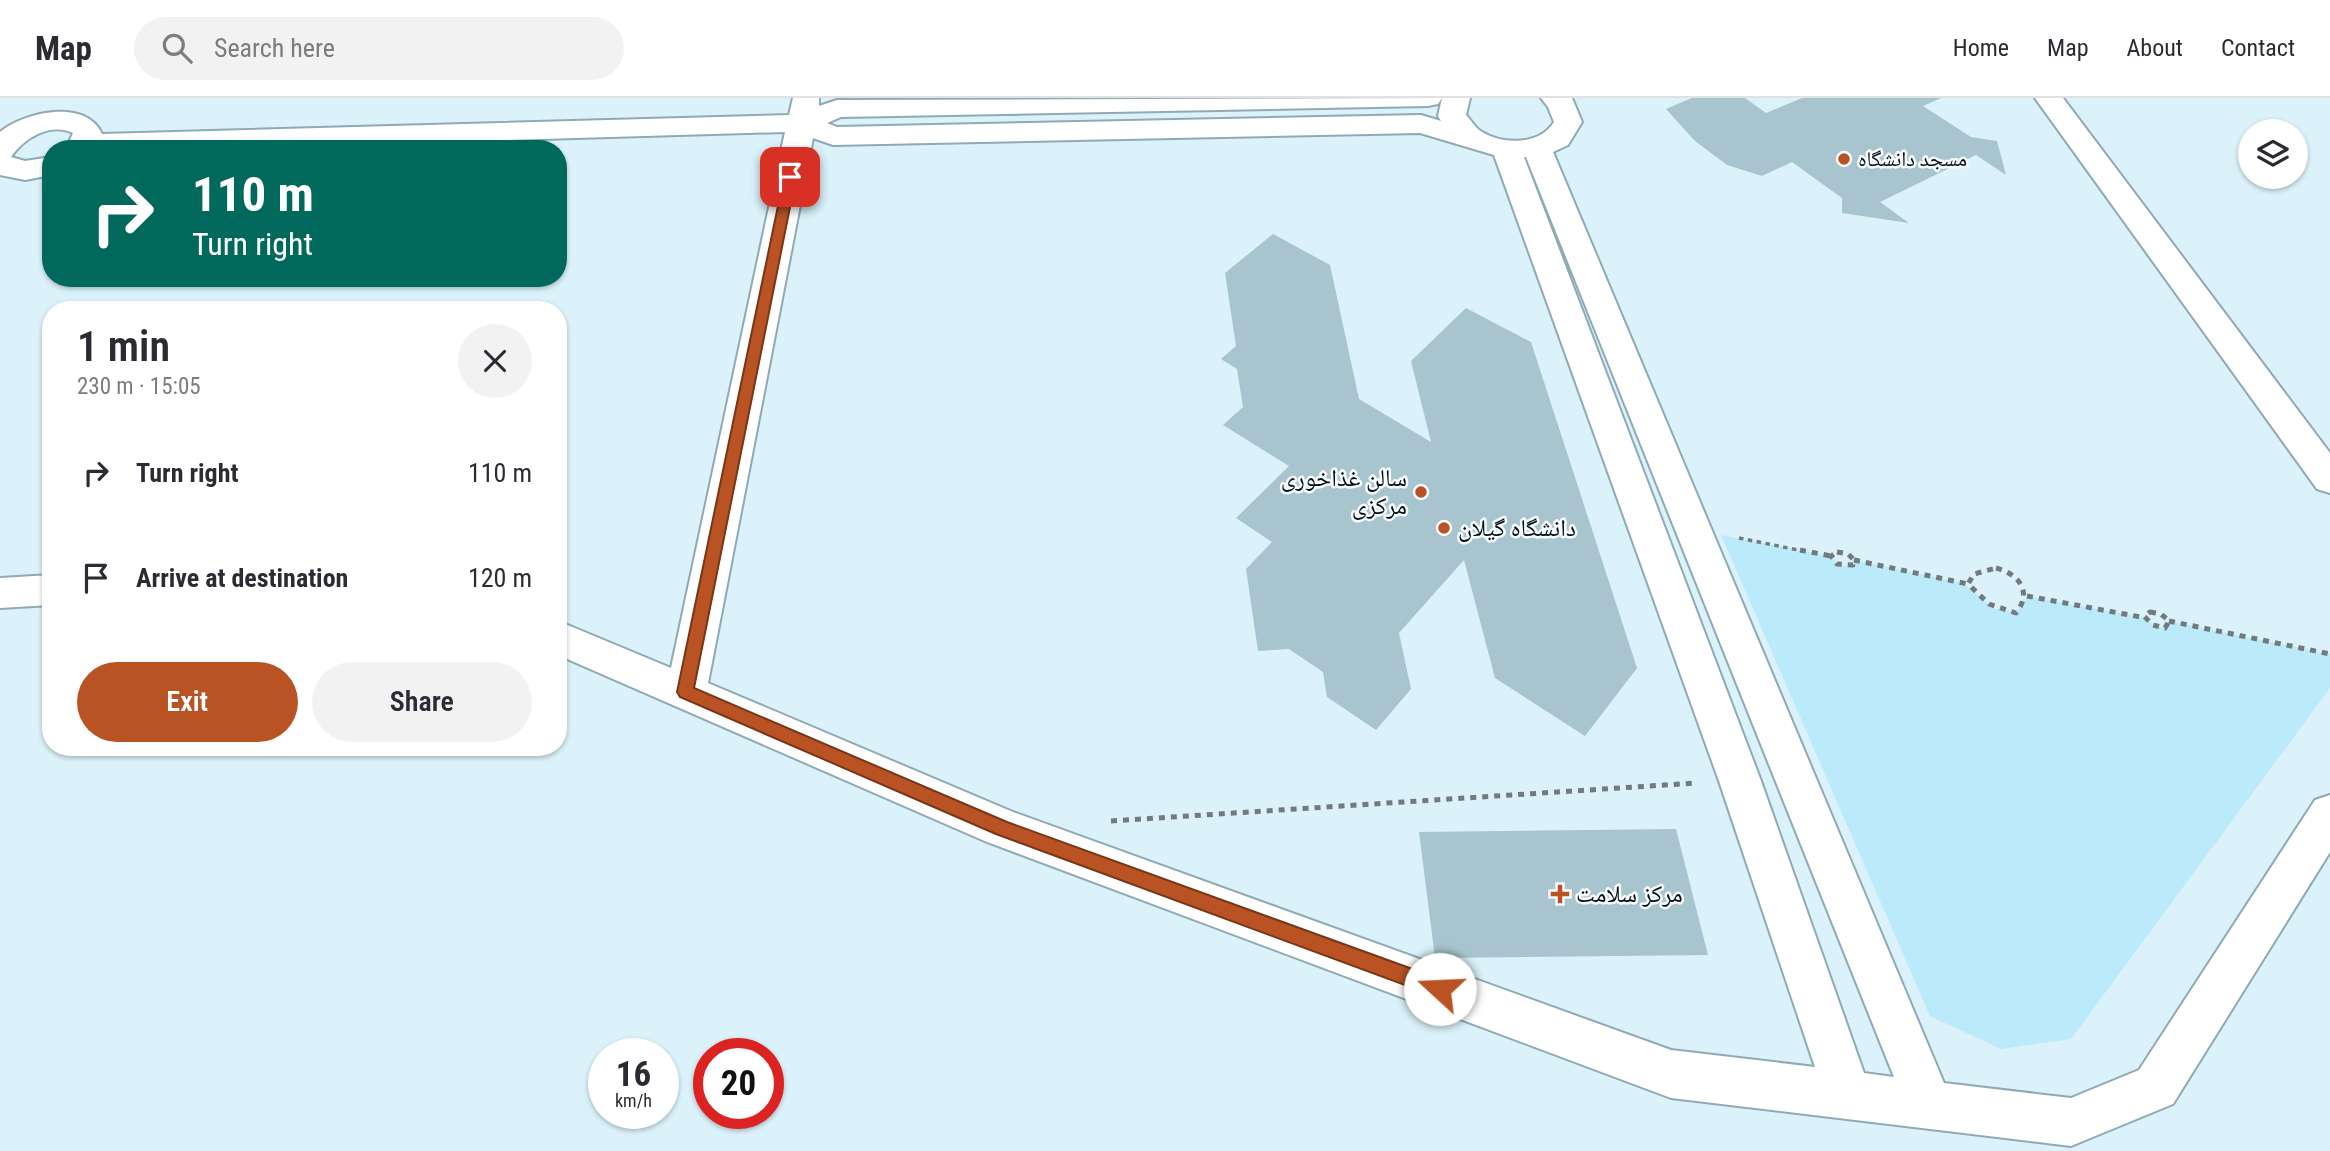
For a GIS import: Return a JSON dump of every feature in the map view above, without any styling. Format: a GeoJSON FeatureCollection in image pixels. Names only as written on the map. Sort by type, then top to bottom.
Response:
{"type":"FeatureCollection","features":[{"type":"Feature","properties":{"kind":"lane"},"geometry":{"type":"LineString","coordinates":[[0,151],[10,138],[22,131],[37,125],[67,120],[96,98]]}},
{"type":"Feature","properties":{"kind":"lane"},"geometry":{"type":"LineString","coordinates":[[206,140],[837,109],[1428,98]]}},
{"type":"Feature","properties":{"kind":"lane"},"geometry":{"type":"LineString","coordinates":[[1456,98],[1452,116],[1470,138]]}},
{"type":"Feature","properties":{"kind":"lane"},"geometry":{"type":"LineString","coordinates":[[803,111],[832,136],[1421,124],[1522,149],[1558,139],[1568,122],[1561,103],[1555,98]]}},
{"type":"Feature","properties":{"kind":"lane"},"geometry":{"type":"LineString","coordinates":[[2049,98],[2330,479]]}},
{"type":"Feature","properties":{"kind":"lane"},"geometry":{"type":"LineString","coordinates":[[685,692],[803,111]]}},
{"type":"Feature","properties":{"kind":"lane"},"geometry":{"type":"LineString","coordinates":[[67,120],[85,128],[88,135],[85,140]]}},
{"type":"Feature","properties":{"kind":"lane"},"geometry":{"type":"LineString","coordinates":[[1522,149],[1847,1095]]}},
{"type":"Feature","properties":{"kind":"lane"},"geometry":{"type":"LineString","coordinates":[[1522,149],[1929,1104]]}},
{"type":"Feature","properties":{"kind":"lane"},"geometry":{"type":"LineString","coordinates":[[0,163],[19,171],[42,167]]}},
{"type":"Feature","properties":{"kind":"lane"},"geometry":{"type":"LineString","coordinates":[[0,593],[42,591]]}},
{"type":"Feature","properties":{"kind":"lane"},"geometry":{"type":"LineString","coordinates":[[567,641],[1002,828],[1671,1074],[2071,1122],[2155,1087],[2330,814]]}},
{"type":"Feature","properties":{"kind":"path"},"geometry":{"type":"LineString","coordinates":[[1733,537],[1831,556],[1838,552],[1848,554],[1854,560],[1968,584],[1979,599],[1995,609],[2016,612],[2023,605],[2026,596],[2024,586],[2010,574],[1996,568],[1974,574],[1968,584]]}},
{"type":"Feature","properties":{"kind":"path"},"geometry":{"type":"LineString","coordinates":[[1831,556],[1837,564],[1846,567],[1853,565],[1854,560]]}},
{"type":"Feature","properties":{"kind":"path"},"geometry":{"type":"LineString","coordinates":[[2026,596],[2146,618]]}},
{"type":"Feature","properties":{"kind":"path"},"geometry":{"type":"LineString","coordinates":[[2169,621],[2165,628],[2156,627],[2148,623],[2144,616],[2150,612],[2161,614],[2169,621],[2330,654]]}},
{"type":"Feature","properties":{"kind":"path"},"geometry":{"type":"LineString","coordinates":[[1099,822],[1740,780]]}},
{"type":"Feature","properties":{"kind":"shaded area","name":"دانشگاه گیلان"},"geometry":{"type":"Polygon","coordinates":[[[0,98],[2330,98],[2330,1151],[0,1151],[0,98]]]}},
{"type":"Feature","properties":{"kind":"shaded area"},"geometry":{"type":"Polygon","coordinates":[[[1721,535],[1831,556],[1843,566],[1853,565],[1854,560],[1963,583],[1995,609],[2016,612],[2027,596],[2146,618],[2156,627],[2165,628],[2169,621],[2330,654],[2330,688],[2071,1039],[2001,1049],[1930,1016],[1721,535]]]}},
{"type":"Feature","properties":{"kind":"building","name":"مسجد دانشگاه"},"geometry":{"type":"Polygon","coordinates":[[[1692,98],[1745,98],[1766,113],[1802,98],[1941,98],[1923,106],[1971,137],[1997,141],[2006,175],[1976,155],[1880,202],[1909,223],[1842,213],[1842,198],[1792,162],[1762,176],[1727,165],[1695,141],[1666,109],[1692,98]]]}},
{"type":"Feature","properties":{"kind":"building","name":"سالن غذاخوری مرکزی"},"geometry":{"type":"Polygon","coordinates":[[[1273,234],[1330,265],[1359,399],[1431,442],[1411,361],[1466,308],[1531,342],[1637,668],[1585,736],[1495,678],[1464,560],[1399,633],[1411,689],[1376,730],[1327,697],[1323,672],[1289,649],[1258,651],[1246,569],[1272,542],[1236,518],[1289,466],[1223,425],[1243,407],[1237,369],[1221,359],[1236,346],[1225,273],[1273,234]]]}},
{"type":"Feature","properties":{"kind":"building","name":"مرکز سلامت"},"geometry":{"type":"Polygon","coordinates":[[[1676,829],[1708,955],[1435,958],[1419,832],[1676,829]]]}},
{"type":"Feature","properties":{"kind":"place","name":"مسجد دانشگاه"},"geometry":{"type":"Point","coordinates":[1844,159]}},
{"type":"Feature","properties":{"kind":"place","name":"سالن غذاخوری مرکزی"},"geometry":{"type":"Point","coordinates":[1421,492]}},
{"type":"Feature","properties":{"kind":"place","name":"دانشگاه گیلان"},"geometry":{"type":"Point","coordinates":[1444,528]}},
{"type":"Feature","properties":{"kind":"place","name":"مرکز سلامت"},"geometry":{"type":"Point","coordinates":[1560,894]}},
{"type":"Feature","properties":{"kind":"route"},"geometry":{"type":"LineString","coordinates":[[790,177],[685,692],[1002,828],[1440,989]]}}]}
